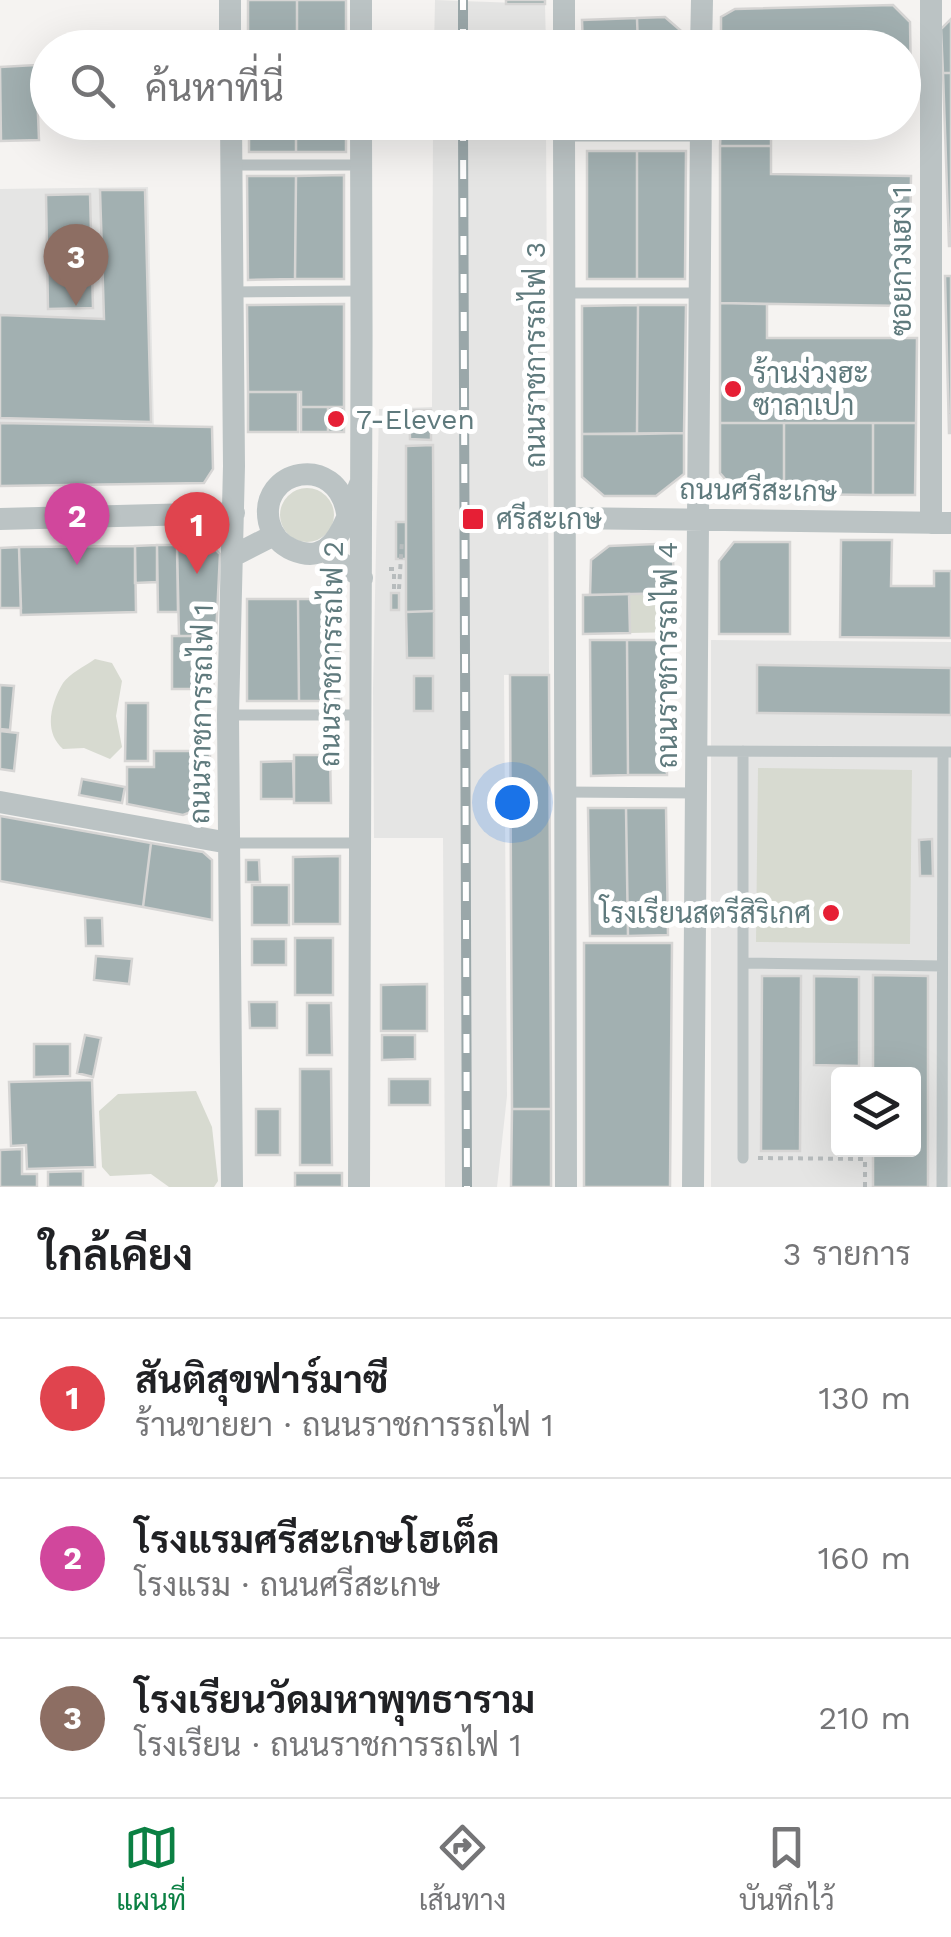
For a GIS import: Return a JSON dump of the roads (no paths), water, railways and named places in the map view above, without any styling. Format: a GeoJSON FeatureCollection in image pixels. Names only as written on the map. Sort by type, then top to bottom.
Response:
{"type":"FeatureCollection","features":[{"type":"Feature","properties":{"kind":"street"},"geometry":{"type":"LineString","coordinates":[[230,0],[230,30]]}},
{"type":"Feature","properties":{"kind":"street"},"geometry":{"type":"LineString","coordinates":[[360,0],[361,30]]}},
{"type":"Feature","properties":{"kind":"street"},"geometry":{"type":"LineString","coordinates":[[564,0],[564,30]]}},
{"type":"Feature","properties":{"kind":"street"},"geometry":{"type":"LineString","coordinates":[[702,0],[702,30]]}},
{"type":"Feature","properties":{"kind":"street","name":"ซอยกวงเฮง 1"},"geometry":{"type":"LineString","coordinates":[[930,0],[941,256],[941,523]]}},
{"type":"Feature","properties":{"kind":"street","name":"ถนนราชการรถไฟ 1"},"geometry":{"type":"LineString","coordinates":[[231,140],[234,556],[228,715],[232,1187]]}},
{"type":"Feature","properties":{"kind":"street"},"geometry":{"type":"LineString","coordinates":[[355,514],[340,491],[322,476],[300,474],[280,484],[273,493],[268,514],[281,544],[301,553],[324,550],[341,535],[355,514],[363,478],[361,140]]}},
{"type":"Feature","properties":{"kind":"street","name":"ถนนราชการรถไฟ 3"},"geometry":{"type":"LineString","coordinates":[[564,140],[566,1187]]}},
{"type":"Feature","properties":{"kind":"street","name":"ถนนราชการรถไฟ 4"},"geometry":{"type":"LineString","coordinates":[[693,1187],[701,140]]}},
{"type":"Feature","properties":{"kind":"street"},"geometry":{"type":"LineString","coordinates":[[234,466],[273,493]]}},
{"type":"Feature","properties":{"kind":"street"},"geometry":{"type":"LineString","coordinates":[[0,519],[234,513]]}},
{"type":"Feature","properties":{"kind":"street","name":"ถนนราชการรถไฟ 2"},"geometry":{"type":"LineString","coordinates":[[355,514],[362,578],[360,1187]]}},
{"type":"Feature","properties":{"kind":"street","name":"ถนนศรีสะเกษ"},"geometry":{"type":"LineString","coordinates":[[565,518],[941,523]]}},
{"type":"Feature","properties":{"kind":"street"},"geometry":{"type":"LineString","coordinates":[[234,556],[274,535]]}},
{"type":"Feature","properties":{"kind":"street"},"geometry":{"type":"LineString","coordinates":[[324,550],[362,578]]}},
{"type":"Feature","properties":{"kind":"street"},"geometry":{"type":"LineString","coordinates":[[0,802],[229,843]]}},
{"type":"Feature","properties":{"kind":"lane"},"geometry":{"type":"LineString","coordinates":[[232,165],[361,164]]}},
{"type":"Feature","properties":{"kind":"lane"},"geometry":{"type":"LineString","coordinates":[[233,292],[362,291]]}},
{"type":"Feature","properties":{"kind":"lane"},"geometry":{"type":"LineString","coordinates":[[564,292],[700,294]]}},
{"type":"Feature","properties":{"kind":"lane"},"geometry":{"type":"LineString","coordinates":[[228,715],[359,715]]}},
{"type":"Feature","properties":{"kind":"lane"},"geometry":{"type":"LineString","coordinates":[[696,750],[947,752],[942,1187]]}},
{"type":"Feature","properties":{"kind":"lane"},"geometry":{"type":"LineString","coordinates":[[743,751],[743,1158]]}},
{"type":"Feature","properties":{"kind":"lane"},"geometry":{"type":"LineString","coordinates":[[565,792],[696,793]]}},
{"type":"Feature","properties":{"kind":"lane"},"geometry":{"type":"LineString","coordinates":[[229,843],[360,843]]}},
{"type":"Feature","properties":{"kind":"lane"},"geometry":{"type":"LineString","coordinates":[[743,964],[942,966]]}},
{"type":"Feature","properties":{"kind":"railway"},"geometry":{"type":"LineString","coordinates":[[463,0],[463,30]]}},
{"type":"Feature","properties":{"kind":"railway"},"geometry":{"type":"LineString","coordinates":[[463,140],[467,1187]]}},
{"type":"Feature","properties":{"kind":"place","name":"โรงเรียนวัดมหาพุทธาราม"},"geometry":{"type":"Point","coordinates":[76,306]}},
{"type":"Feature","properties":{"kind":"place","name":"ร้านง่วงฮะ ซาลาเปา"},"geometry":{"type":"Point","coordinates":[733,389]}},
{"type":"Feature","properties":{"kind":"place","name":"7-Eleven"},"geometry":{"type":"Point","coordinates":[336,419]}},
{"type":"Feature","properties":{"kind":"place","name":"ศรีสะเกษ"},"geometry":{"type":"Point","coordinates":[473,519]}},
{"type":"Feature","properties":{"kind":"place","name":"โรงแรมศรีสะเกษโฮเต็ล"},"geometry":{"type":"Point","coordinates":[77,565]}},
{"type":"Feature","properties":{"kind":"place","name":"สันติสุขฟาร์มาซี"},"geometry":{"type":"Point","coordinates":[197,574]}},
{"type":"Feature","properties":{"kind":"place","name":"โรงเรียนสตรีสิริเกศ"},"geometry":{"type":"Point","coordinates":[831,913]}}]}
